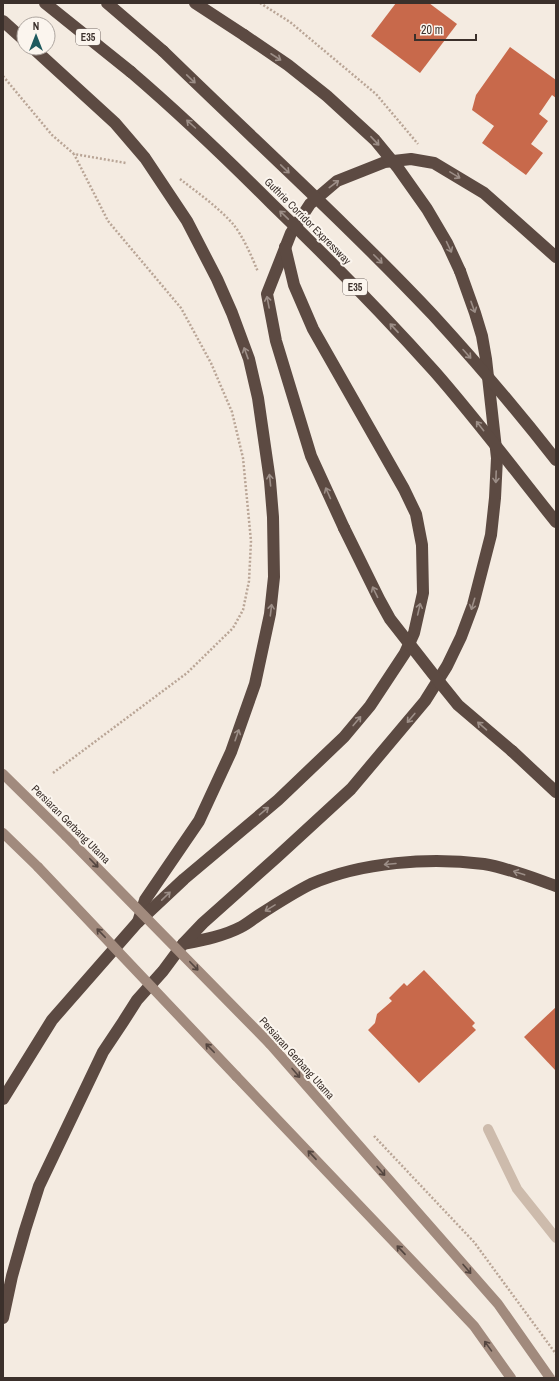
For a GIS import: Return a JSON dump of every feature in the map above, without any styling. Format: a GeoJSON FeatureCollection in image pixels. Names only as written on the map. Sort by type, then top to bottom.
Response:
{"type":"FeatureCollection","features":[{"type":"Feature","properties":{"kind":"highway","name":"Guthrie Corridor Expressway"},"geometry":{"type":"LineString","coordinates":[[45,3],[131,72],[196,129],[298,229],[391,324],[435,372],[469,412],[556,522]]}},
{"type":"Feature","properties":{"kind":"highway","name":"Guthrie Corridor Expressway"},"geometry":{"type":"LineString","coordinates":[[107,3],[163,52],[386,266],[434,316],[512,405],[556,460]]}},
{"type":"Feature","properties":{"kind":"highway"},"geometry":{"type":"LineString","coordinates":[[3,1318],[14,1268],[40,1186],[103,1052],[137,1000],[163,971],[183,944],[203,923],[351,789],[425,701],[447,666],[461,638],[473,605],[491,535],[497,458],[486,359],[475,313],[460,271],[447,243],[427,209],[375,140],[327,96],[288,65],[195,3]]}},
{"type":"Feature","properties":{"kind":"highway"},"geometry":{"type":"LineString","coordinates":[[3,21],[16,33]]}},
{"type":"Feature","properties":{"kind":"highway"},"geometry":{"type":"LineString","coordinates":[[42,56],[115,123],[145,158],[187,221],[223,292],[249,359],[258,398],[270,481],[273,518],[274,577],[270,614],[255,684],[231,752],[199,821],[145,900],[138,923]]}},
{"type":"Feature","properties":{"kind":"highway"},"geometry":{"type":"LineString","coordinates":[[556,257],[484,193],[434,163],[411,159],[385,162],[336,181],[310,204],[291,233],[267,294],[276,341],[311,456],[344,528],[390,619],[458,705],[556,792]]}},
{"type":"Feature","properties":{"kind":"highway"},"geometry":{"type":"LineString","coordinates":[[3,1098],[52,1020],[138,923],[184,879],[278,800],[344,737],[370,706],[405,653],[414,634],[423,593],[422,545],[416,514],[404,489],[313,329],[294,286],[286,247]]}},
{"type":"Feature","properties":{"kind":"highway"},"geometry":{"type":"LineString","coordinates":[[183,944],[225,933],[241,927],[288,896],[329,877],[380,865],[438,861],[485,864],[512,871],[556,886]]}},
{"type":"Feature","properties":{"kind":"main road","name":"Persiaran Gerbang Utama"},"geometry":{"type":"LineString","coordinates":[[3,774],[66,836],[270,1044],[498,1304],[550,1378]]}},
{"type":"Feature","properties":{"kind":"main road"},"geometry":{"type":"LineString","coordinates":[[3,833],[38,867],[474,1326],[511,1378]]}},
{"type":"Feature","properties":{"kind":"street"},"geometry":{"type":"LineString","coordinates":[[488,1129],[517,1188],[556,1238]]}},
{"type":"Feature","properties":{"kind":"path"},"geometry":{"type":"LineString","coordinates":[[260,3],[290,22],[376,94],[434,163]]}},
{"type":"Feature","properties":{"kind":"path"},"geometry":{"type":"LineString","coordinates":[[3,76],[52,134],[74,154],[108,221],[181,308],[211,364],[232,412],[243,458],[251,541],[249,581],[243,610],[233,628],[188,673],[53,773]]}},
{"type":"Feature","properties":{"kind":"path"},"geometry":{"type":"LineString","coordinates":[[74,154],[126,163]]}},
{"type":"Feature","properties":{"kind":"path"},"geometry":{"type":"LineString","coordinates":[[177,176],[209,201],[233,225],[251,256],[267,294]]}},
{"type":"Feature","properties":{"kind":"building"},"geometry":{"type":"Polygon","coordinates":[[[396,3],[429,3],[457,24],[420,73],[371,36],[396,3]]]}},
{"type":"Feature","properties":{"kind":"building"},"geometry":{"type":"Polygon","coordinates":[[[510,47],[556,80],[556,98],[552,95],[539,114],[548,121],[531,144],[543,153],[526,175],[482,143],[494,126],[472,110],[476,95],[510,47]]]}},
{"type":"Feature","properties":{"kind":"building"},"geometry":{"type":"Polygon","coordinates":[[[424,970],[475,1023],[472,1026],[476,1030],[419,1083],[368,1030],[375,1023],[377,1014],[392,1001],[389,998],[404,983],[407,986],[424,970]]]}},
{"type":"Feature","properties":{"kind":"building"},"geometry":{"type":"Polygon","coordinates":[[[556,1007],[556,1071],[524,1037],[556,1007]]]}}]}
